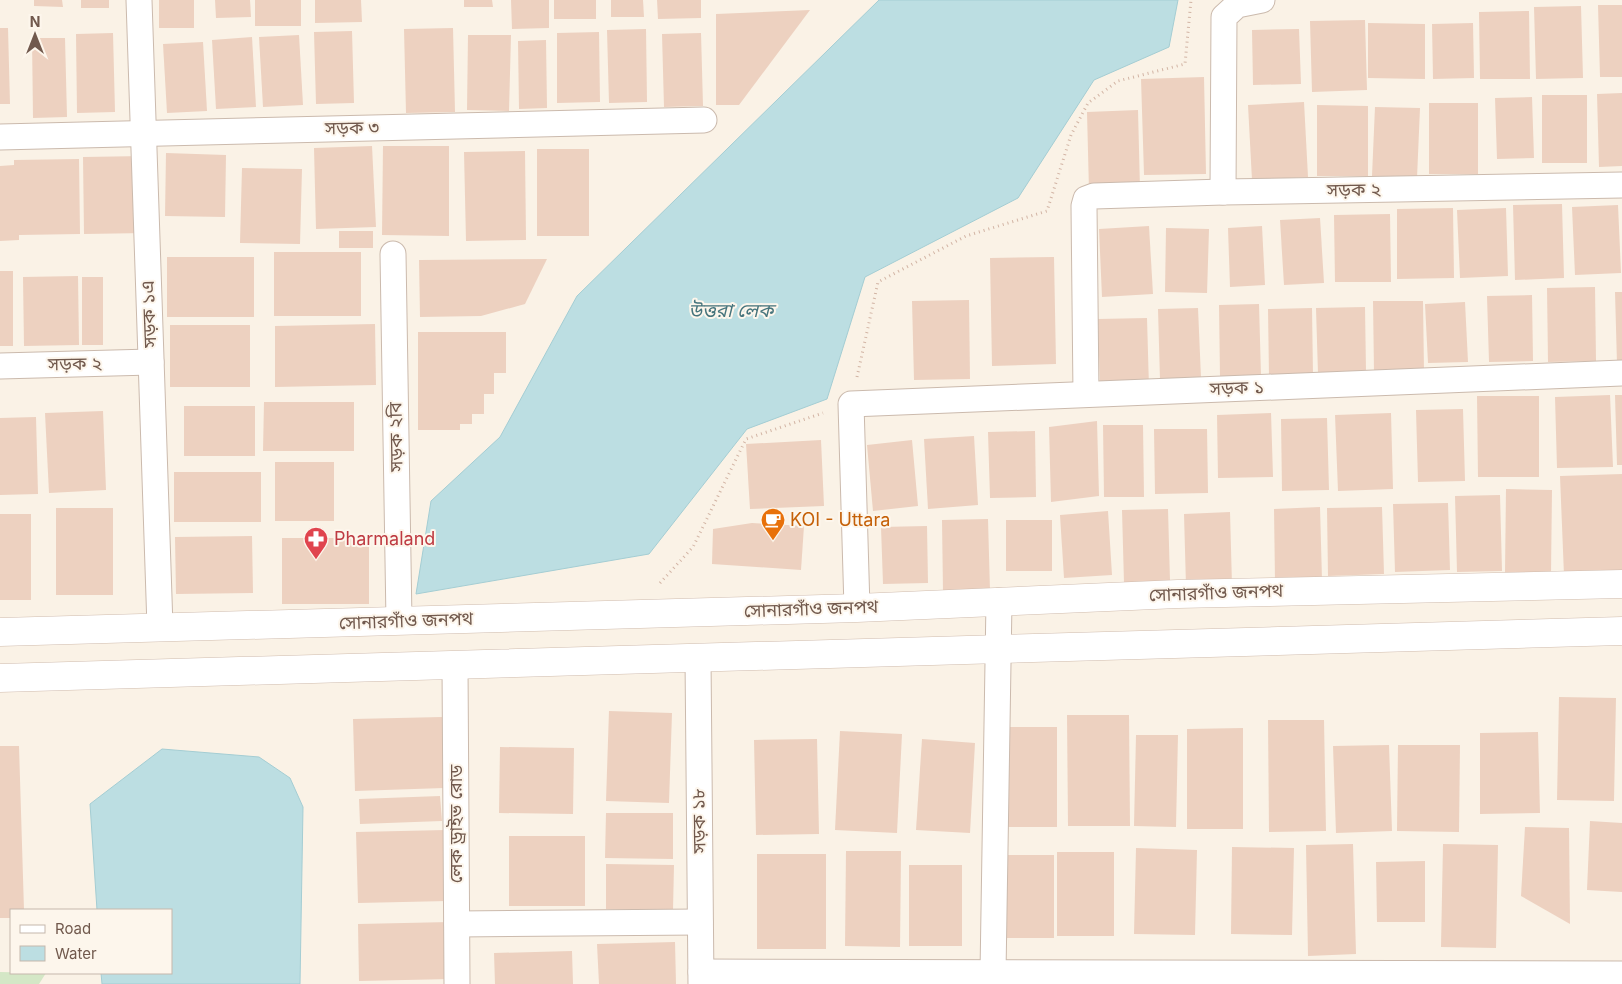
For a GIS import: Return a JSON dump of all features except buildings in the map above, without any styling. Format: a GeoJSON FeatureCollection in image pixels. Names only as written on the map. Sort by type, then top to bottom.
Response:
{"type":"FeatureCollection","features":[{"type":"Feature","properties":{"kind":"main road","name":"সোনারগাঁও জনপথ"},"geometry":{"type":"LineString","coordinates":[[0,632],[857,608],[1178,594],[1622,584]]}},
{"type":"Feature","properties":{"kind":"main road"},"geometry":{"type":"LineString","coordinates":[[0,678],[1622,631]]}},
{"type":"Feature","properties":{"kind":"street","name":"সড়ক ১এ"},"geometry":{"type":"LineString","coordinates":[[139,0],[160,627]]}},
{"type":"Feature","properties":{"kind":"street"},"geometry":{"type":"LineString","coordinates":[[1223,192],[1224,17],[1238,5],[1262,0]]}},
{"type":"Feature","properties":{"kind":"street","name":"সড়ক ৩"},"geometry":{"type":"LineString","coordinates":[[0,137],[704,120]]}},
{"type":"Feature","properties":{"kind":"street","name":"সড়ক ২"},"geometry":{"type":"LineString","coordinates":[[1086,394],[1084,206],[1086,199],[1094,196],[1223,192],[1622,185]]}},
{"type":"Feature","properties":{"kind":"street","name":"সড়ক ২বি"},"geometry":{"type":"LineString","coordinates":[[393,254],[399,621]]}},
{"type":"Feature","properties":{"kind":"street","name":"সড়ক ২"},"geometry":{"type":"LineString","coordinates":[[0,366],[151,362]]}},
{"type":"Feature","properties":{"kind":"street","name":"সড়ক ১"},"geometry":{"type":"LineString","coordinates":[[851,404],[1622,373]]}},
{"type":"Feature","properties":{"kind":"street"},"geometry":{"type":"LineString","coordinates":[[851,404],[857,608]]}},
{"type":"Feature","properties":{"kind":"street"},"geometry":{"type":"LineString","coordinates":[[992,973],[999,601]]}},
{"type":"Feature","properties":{"kind":"street","name":"সড়ক ১৮"},"geometry":{"type":"LineString","coordinates":[[698,658],[701,978]]}},
{"type":"Feature","properties":{"kind":"street","name":"লেক ড্রাইভ রোড"},"geometry":{"type":"LineString","coordinates":[[455,665],[457,984]]}},
{"type":"Feature","properties":{"kind":"street"},"geometry":{"type":"LineString","coordinates":[[457,924],[700,922]]}},
{"type":"Feature","properties":{"kind":"street"},"geometry":{"type":"LineString","coordinates":[[701,978],[952,978],[992,973],[1197,979],[1499,979],[1622,974]]}},
{"type":"Feature","properties":{"kind":"path"},"geometry":{"type":"LineString","coordinates":[[656,587],[693,547],[746,440],[851,404],[878,282],[966,236],[1047,211],[1071,135],[1088,103],[1118,81],[1185,64],[1191,0]]}},
{"type":"Feature","properties":{"kind":"green space"},"geometry":{"type":"Polygon","coordinates":[[[0,972],[10,972],[10,974],[45,974],[39,984],[0,984],[0,972]]]}},
{"type":"Feature","properties":{"kind":"water","name":"উত্তরা লেক"},"geometry":{"type":"Polygon","coordinates":[[[879,0],[1178,0],[1169,47],[1094,80],[1018,198],[865,277],[827,399],[747,429],[649,554],[416,594],[431,501],[500,437],[577,296],[879,0]]]}},
{"type":"Feature","properties":{"kind":"water"},"geometry":{"type":"Polygon","coordinates":[[[162,749],[259,757],[290,778],[303,807],[300,984],[102,984],[101,974],[172,974],[172,909],[97,909],[90,804],[162,749]]]}},
{"type":"Feature","properties":{"kind":"place","name":"KOI - Uttara"},"geometry":{"type":"Point","coordinates":[773,541]}},
{"type":"Feature","properties":{"kind":"place","name":"Pharmaland"},"geometry":{"type":"Point","coordinates":[316,560]}}]}
